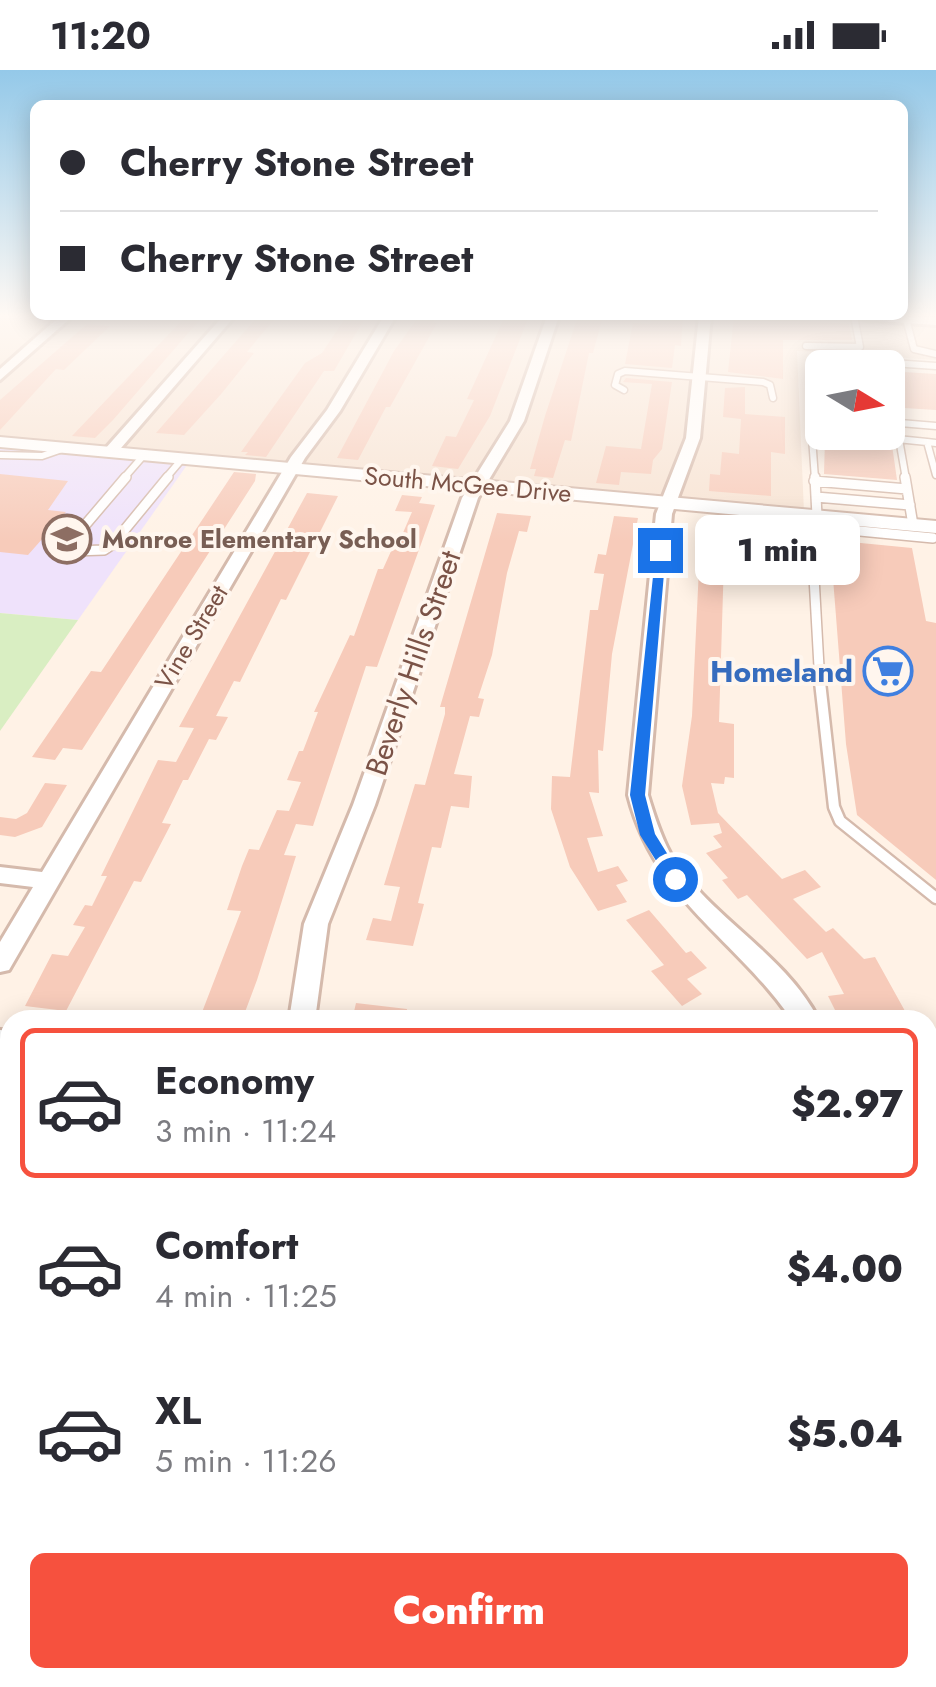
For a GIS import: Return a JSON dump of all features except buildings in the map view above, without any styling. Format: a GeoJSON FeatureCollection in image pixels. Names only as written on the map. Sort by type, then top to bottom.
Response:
{"type":"FeatureCollection","features":[{"type":"Feature","properties":{"kind":"street"},"geometry":{"type":"LineString","coordinates":[[110,452],[163,391]]}},
{"type":"Feature","properties":{"kind":"street","name":"Vine Street"},"geometry":{"type":"LineString","coordinates":[[0,963],[342,391]]}},
{"type":"Feature","properties":{"kind":"street","name":"Beverly Hills Street"},"geometry":{"type":"LineString","coordinates":[[303,1010],[316,924],[348,850],[476,485],[517,420],[527,391]]}},
{"type":"Feature","properties":{"kind":"street"},"geometry":{"type":"LineString","coordinates":[[698,391],[693,438],[664,514],[638,778],[642,821],[675,879],[797,1010]]}},
{"type":"Feature","properties":{"kind":"street","name":"South McGee Drive"},"geometry":{"type":"LineString","coordinates":[[0,442],[819,514],[929,533]]}},
{"type":"Feature","properties":{"kind":"street"},"geometry":{"type":"LineString","coordinates":[[0,875],[47,881]]}},
{"type":"Feature","properties":{"kind":"lane"},"geometry":{"type":"LineString","coordinates":[[771,391],[773,398]]}},
{"type":"Feature","properties":{"kind":"lane"},"geometry":{"type":"LineString","coordinates":[[905,423],[936,426]]}},
{"type":"Feature","properties":{"kind":"lane"},"geometry":{"type":"LineString","coordinates":[[905,440],[931,442],[936,475]]}},
{"type":"Feature","properties":{"kind":"lane"},"geometry":{"type":"LineString","coordinates":[[0,455],[42,456],[66,448]]}},
{"type":"Feature","properties":{"kind":"lane"},"geometry":{"type":"LineString","coordinates":[[813,450],[819,514],[812,541],[815,637],[834,807],[840,821],[936,898]]}},
{"type":"Feature","properties":{"kind":"lane"},"geometry":{"type":"LineString","coordinates":[[901,450],[907,489],[929,533]]}},
{"type":"Feature","properties":{"kind":"lane"},"geometry":{"type":"LineString","coordinates":[[144,455],[70,544],[74,550],[104,550],[113,544],[182,458]]}},
{"type":"Feature","properties":{"kind":"lane"},"geometry":{"type":"LineString","coordinates":[[814,480],[907,489]]}},
{"type":"Feature","properties":{"kind":"shaded area"},"geometry":{"type":"Polygon","coordinates":[[[0,391],[799,391],[804,512],[0,438],[0,391]]]}},
{"type":"Feature","properties":{"kind":"shaded area","name":"Monroe Elementary School"},"geometry":{"type":"Polygon","coordinates":[[[0,448],[187,465],[78,620],[0,613],[0,448]]]}},
{"type":"Feature","properties":{"kind":"green space"},"geometry":{"type":"Polygon","coordinates":[[[0,613],[78,620],[0,731],[0,613]]]}},
{"type":"Feature","properties":{"kind":"place","name":"Monroe Elementary School"},"geometry":{"type":"Point","coordinates":[67,539]}},
{"type":"Feature","properties":{"kind":"place","name":"Homeland"},"geometry":{"type":"Point","coordinates":[888,671]}},
{"type":"Feature","properties":{"kind":"route"},"geometry":{"type":"LineString","coordinates":[[660,550],[638,795],[648,835],[675,879]]}}]}
